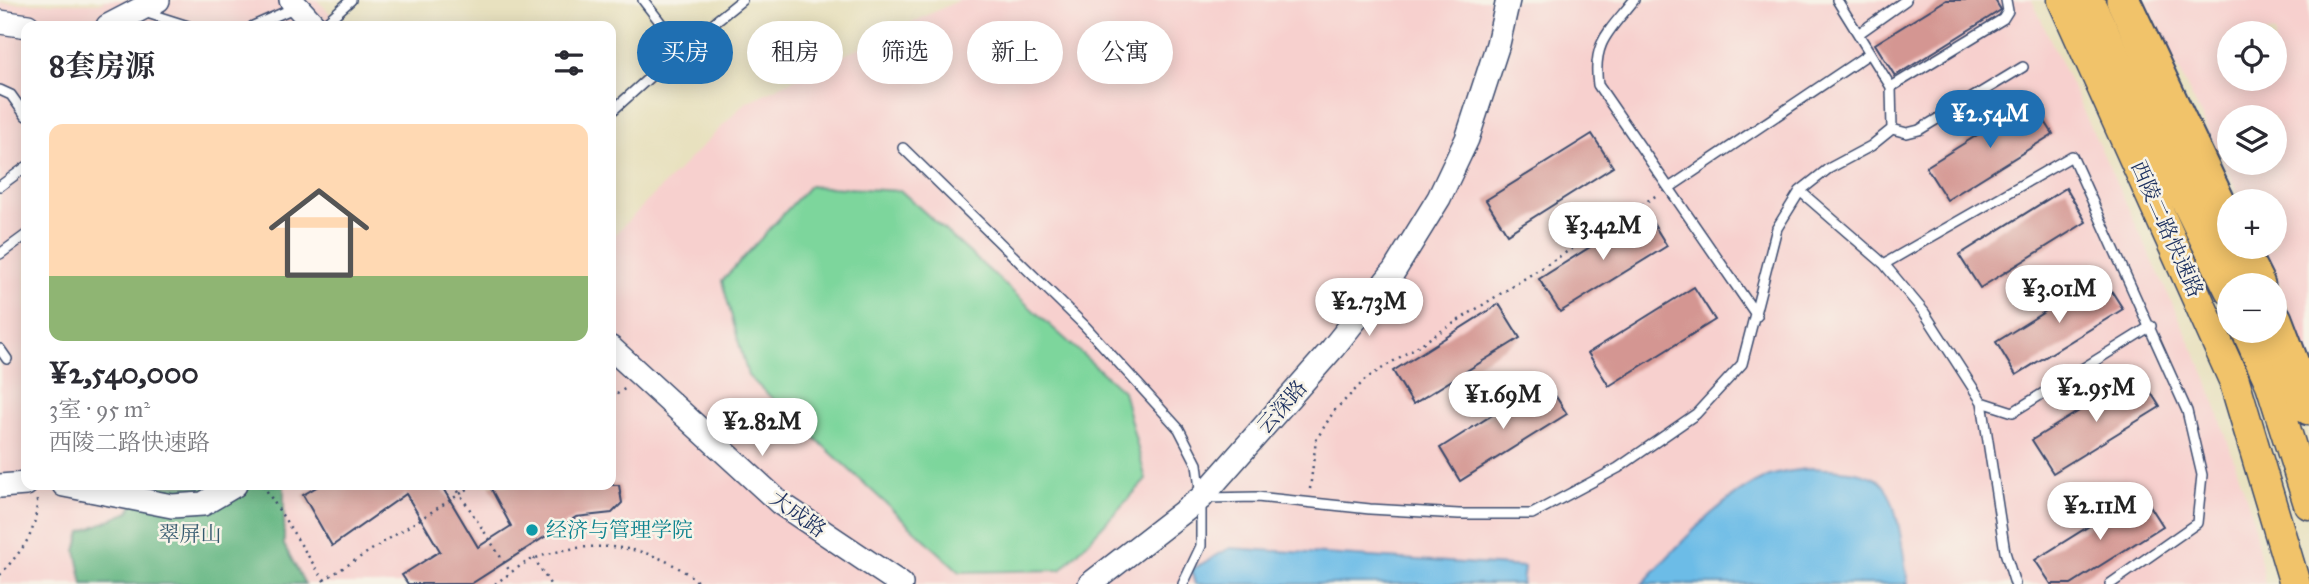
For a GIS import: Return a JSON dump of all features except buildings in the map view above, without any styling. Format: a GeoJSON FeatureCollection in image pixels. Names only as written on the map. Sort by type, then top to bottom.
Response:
{"type":"FeatureCollection","features":[{"type":"Feature","properties":{"kind":"highway","name":"西陵二路快速路"},"geometry":{"type":"LineString","coordinates":[[2063,0],[2234,380],[2295,584]]}},
{"type":"Feature","properties":{"kind":"highway","name":"西陵二路快速路"},"geometry":{"type":"LineString","coordinates":[[2088,0],[2222,273]]}},
{"type":"Feature","properties":{"kind":"highway"},"geometry":{"type":"LineString","coordinates":[[2123,0],[2217,199]]}},
{"type":"Feature","properties":{"kind":"highway"},"geometry":{"type":"LineString","coordinates":[[2252,343],[2275,397],[2309,504]]}},
{"type":"Feature","properties":{"kind":"highway"},"geometry":{"type":"LineString","coordinates":[[2284,343],[2309,408]]}},
{"type":"Feature","properties":{"kind":"street","name":"云深路"},"geometry":{"type":"LineString","coordinates":[[1090,584],[1200,498],[1333,348],[1394,271],[1439,198],[1467,139],[1498,44],[1507,0]]}},
{"type":"Feature","properties":{"kind":"street"},"geometry":{"type":"LineString","coordinates":[[294,3],[310,21]]}},
{"type":"Feature","properties":{"kind":"street"},"geometry":{"type":"LineString","coordinates":[[118,21],[149,5]]}},
{"type":"Feature","properties":{"kind":"street"},"geometry":{"type":"LineString","coordinates":[[0,22],[21,25]]}},
{"type":"Feature","properties":{"kind":"street","name":"大成路"},"geometry":{"type":"LineString","coordinates":[[616,353],[780,503],[901,584]]}},
{"type":"Feature","properties":{"kind":"street"},"geometry":{"type":"LineString","coordinates":[[0,486],[21,489]]}},
{"type":"Feature","properties":{"kind":"street"},"geometry":{"type":"LineString","coordinates":[[90,490],[172,506],[203,504],[226,490]]}},
{"type":"Feature","properties":{"kind":"lane"},"geometry":{"type":"LineString","coordinates":[[328,21],[351,0]]}},
{"type":"Feature","properties":{"kind":"lane"},"geometry":{"type":"LineString","coordinates":[[643,0],[659,21]]}},
{"type":"Feature","properties":{"kind":"lane"},"geometry":{"type":"LineString","coordinates":[[716,21],[742,0]]}},
{"type":"Feature","properties":{"kind":"lane"},"geometry":{"type":"LineString","coordinates":[[1634,0],[1604,38],[1594,61],[1598,85],[1756,316]]}},
{"type":"Feature","properties":{"kind":"lane"},"geometry":{"type":"LineString","coordinates":[[1837,0],[1891,87],[1892,129]]}},
{"type":"Feature","properties":{"kind":"lane"},"geometry":{"type":"LineString","coordinates":[[1858,34],[1906,0]]}},
{"type":"Feature","properties":{"kind":"lane"},"geometry":{"type":"LineString","coordinates":[[1891,87],[2003,19],[2008,10],[2006,0]]}},
{"type":"Feature","properties":{"kind":"lane"},"geometry":{"type":"LineString","coordinates":[[262,21],[294,3]]}},
{"type":"Feature","properties":{"kind":"lane"},"geometry":{"type":"LineString","coordinates":[[149,5],[179,21]]}},
{"type":"Feature","properties":{"kind":"lane"},"geometry":{"type":"LineString","coordinates":[[1669,188],[1870,53]]}},
{"type":"Feature","properties":{"kind":"lane"},"geometry":{"type":"LineString","coordinates":[[1892,129],[1907,133],[1919,130],[2023,67]]}},
{"type":"Feature","properties":{"kind":"lane"},"geometry":{"type":"LineString","coordinates":[[616,108],[642,84]]}},
{"type":"Feature","properties":{"kind":"lane"},"geometry":{"type":"LineString","coordinates":[[0,90],[10,95],[21,109]]}},
{"type":"Feature","properties":{"kind":"lane"},"geometry":{"type":"LineString","coordinates":[[1200,498],[1257,497],[1459,514],[1532,513],[1618,468],[1696,414],[1742,364],[1777,228],[1800,191],[1828,169],[1871,146],[1892,129]]}},
{"type":"Feature","properties":{"kind":"lane"},"geometry":{"type":"LineString","coordinates":[[902,148],[1085,326],[1179,429],[1198,464],[1200,498],[1201,545],[1184,584]]}},
{"type":"Feature","properties":{"kind":"lane"},"geometry":{"type":"LineString","coordinates":[[1884,264],[2072,156],[2151,326],[2187,411],[2202,475],[2197,523],[2110,584]]}},
{"type":"Feature","properties":{"kind":"lane"},"geometry":{"type":"LineString","coordinates":[[0,186],[21,171]]}},
{"type":"Feature","properties":{"kind":"lane"},"geometry":{"type":"LineString","coordinates":[[1800,191],[1884,264],[1924,312],[1982,402],[2005,552],[2015,584]]}},
{"type":"Feature","properties":{"kind":"lane"},"geometry":{"type":"LineString","coordinates":[[0,254],[21,239]]}},
{"type":"Feature","properties":{"kind":"lane"},"geometry":{"type":"LineString","coordinates":[[1982,402],[2014,412],[2151,326]]}},
{"type":"Feature","properties":{"kind":"lane"},"geometry":{"type":"LineString","coordinates":[[0,349],[7,359]]}},
{"type":"Feature","properties":{"kind":"path"},"geometry":{"type":"LineString","coordinates":[[1308,502],[1316,440],[1334,411],[1367,378],[1669,188]]}},
{"type":"Feature","properties":{"kind":"path"},"geometry":{"type":"LineString","coordinates":[[266,490],[325,582],[466,490]]}},
{"type":"Feature","properties":{"kind":"path"},"geometry":{"type":"LineString","coordinates":[[457,490],[511,573]]}},
{"type":"Feature","properties":{"kind":"path"},"geometry":{"type":"LineString","coordinates":[[0,575],[22,549],[37,524],[32,491]]}},
{"type":"Feature","properties":{"kind":"path"},"geometry":{"type":"LineString","coordinates":[[495,584],[534,558],[584,545],[636,549],[684,569],[700,584]]}},
{"type":"Feature","properties":{"kind":"path"},"geometry":{"type":"LineString","coordinates":[[534,558],[550,584]]}},
{"type":"Feature","properties":{"kind":"shaded area"},"geometry":{"type":"Polygon","coordinates":[[[317,0],[337,21],[21,21],[21,490],[616,490],[616,233],[745,103],[784,84],[843,84],[843,56],[857,49],[857,84],[953,84],[953,21],[915,21],[959,0],[2032,0],[2206,376],[2252,514],[2265,584],[0,584],[0,3],[317,0]]]}},
{"type":"Feature","properties":{"kind":"shaded area"},"geometry":{"type":"Polygon","coordinates":[[[2145,0],[2309,0],[2309,371],[2287,306],[2287,273],[2275,273],[2269,259],[2287,259],[2287,189],[2236,189],[2229,175],[2287,175],[2287,105],[2217,105],[2217,149],[2145,0]]]}},
{"type":"Feature","properties":{"kind":"green space"},"geometry":{"type":"Polygon","coordinates":[[[809,186],[901,191],[1123,391],[1146,480],[1061,570],[960,572],[748,376],[722,281],[809,186]]]}},
{"type":"Feature","properties":{"kind":"green space","name":"翠屏山"},"geometry":{"type":"Polygon","coordinates":[[[140,490],[284,490],[284,545],[305,584],[83,584],[76,551],[81,532],[129,512],[140,490]]]}},
{"type":"Feature","properties":{"kind":"water"},"geometry":{"type":"Polygon","coordinates":[[[1813,468],[1863,474],[1878,480],[1885,487],[1891,498],[1899,528],[1908,584],[1642,584],[1714,511],[1747,487],[1770,476],[1813,468]]]}},
{"type":"Feature","properties":{"kind":"water"},"geometry":{"type":"Polygon","coordinates":[[[1230,548],[1524,567],[1522,584],[1195,584],[1191,570],[1230,548]]]}},
{"type":"Feature","properties":{"kind":"place","name":"经济与管理学院"},"geometry":{"type":"Point","coordinates":[532,530]}}]}
